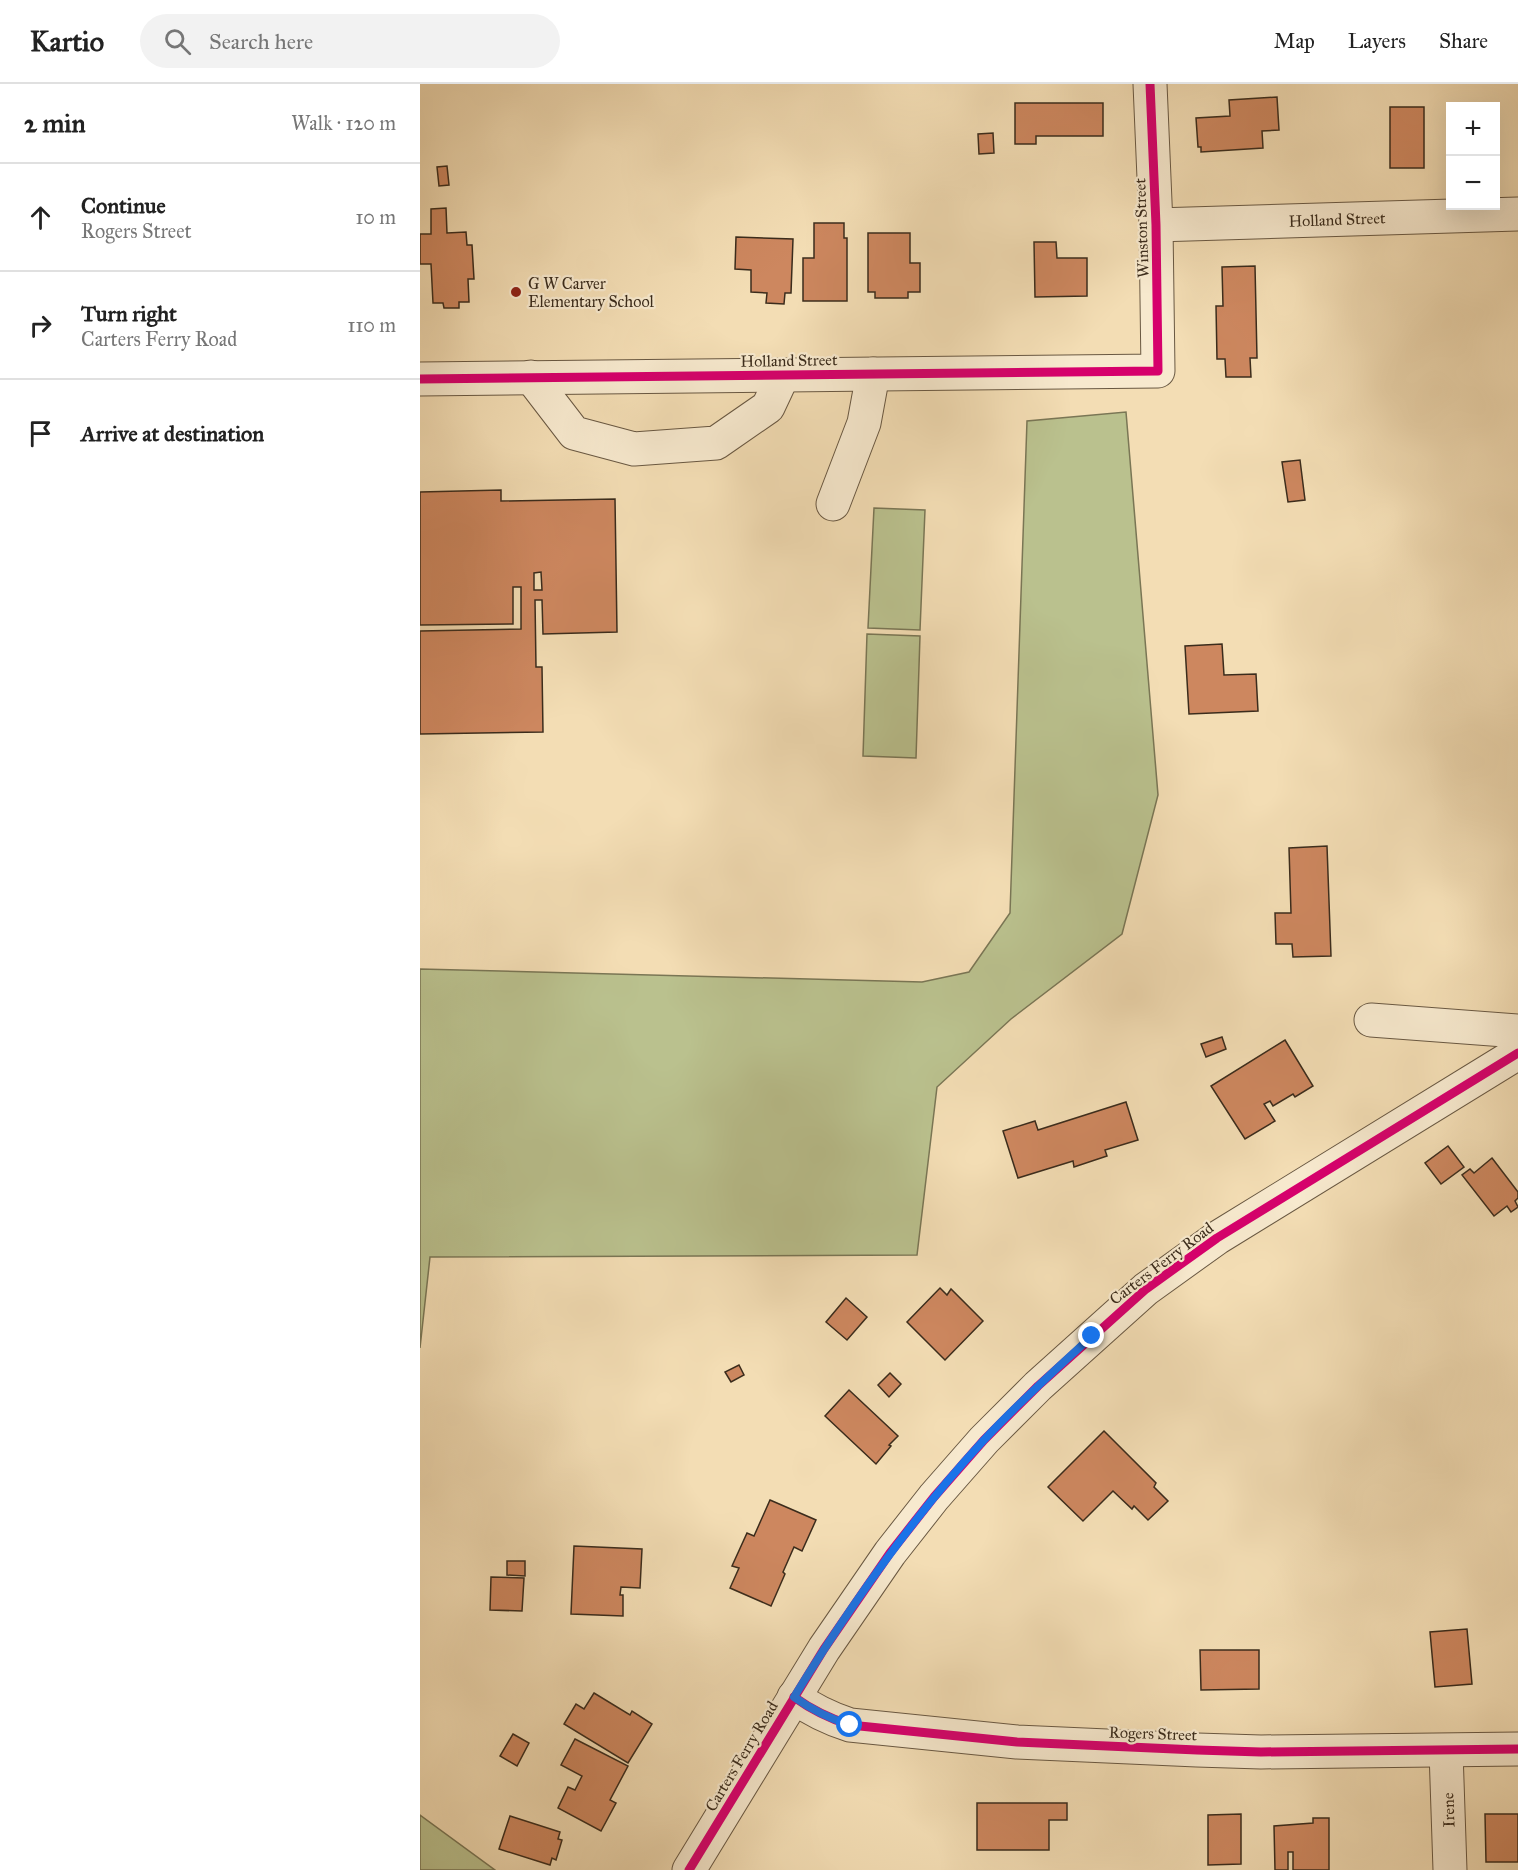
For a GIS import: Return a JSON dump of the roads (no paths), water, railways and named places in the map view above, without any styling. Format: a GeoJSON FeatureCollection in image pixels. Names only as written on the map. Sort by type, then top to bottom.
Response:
{"type":"FeatureCollection","features":[{"type":"Feature","properties":{"kind":"street","name":"Winston Street"},"geometry":{"type":"LineString","coordinates":[[1150,84],[1156,225],[1158,371]]}},
{"type":"Feature","properties":{"kind":"street","name":"Holland Street"},"geometry":{"type":"LineString","coordinates":[[1156,225],[1518,214]]}},
{"type":"Feature","properties":{"kind":"street","name":"Holland Street"},"geometry":{"type":"LineString","coordinates":[[420,379],[1158,371]]}},
{"type":"Feature","properties":{"kind":"street"},"geometry":{"type":"LineString","coordinates":[[833,504],[864,423],[873,374]]}},
{"type":"Feature","properties":{"kind":"street"},"geometry":{"type":"LineString","coordinates":[[531,377],[574,434],[634,449],[716,443],[768,407],[783,375]]}},
{"type":"Feature","properties":{"kind":"street"},"geometry":{"type":"LineString","coordinates":[[1371,1020],[1518,1031]]}},
{"type":"Feature","properties":{"kind":"street","name":"Carters Ferry Road"},"geometry":{"type":"LineString","coordinates":[[689,1870],[824,1649],[890,1553],[934,1497],[984,1440],[1038,1386],[1146,1289],[1217,1238],[1518,1053]]}},
{"type":"Feature","properties":{"kind":"street","name":"Rogers Street"},"geometry":{"type":"LineString","coordinates":[[794,1697],[819,1714],[850,1725],[1017,1742],[1261,1752],[1518,1749]]}},
{"type":"Feature","properties":{"kind":"street","name":"Irene"},"geometry":{"type":"LineString","coordinates":[[1446,1751],[1450,1870]]}},
{"type":"Feature","properties":{"kind":"place","name":"G W Carver Elementary School"},"geometry":{"type":"Point","coordinates":[516,292]}}]}
